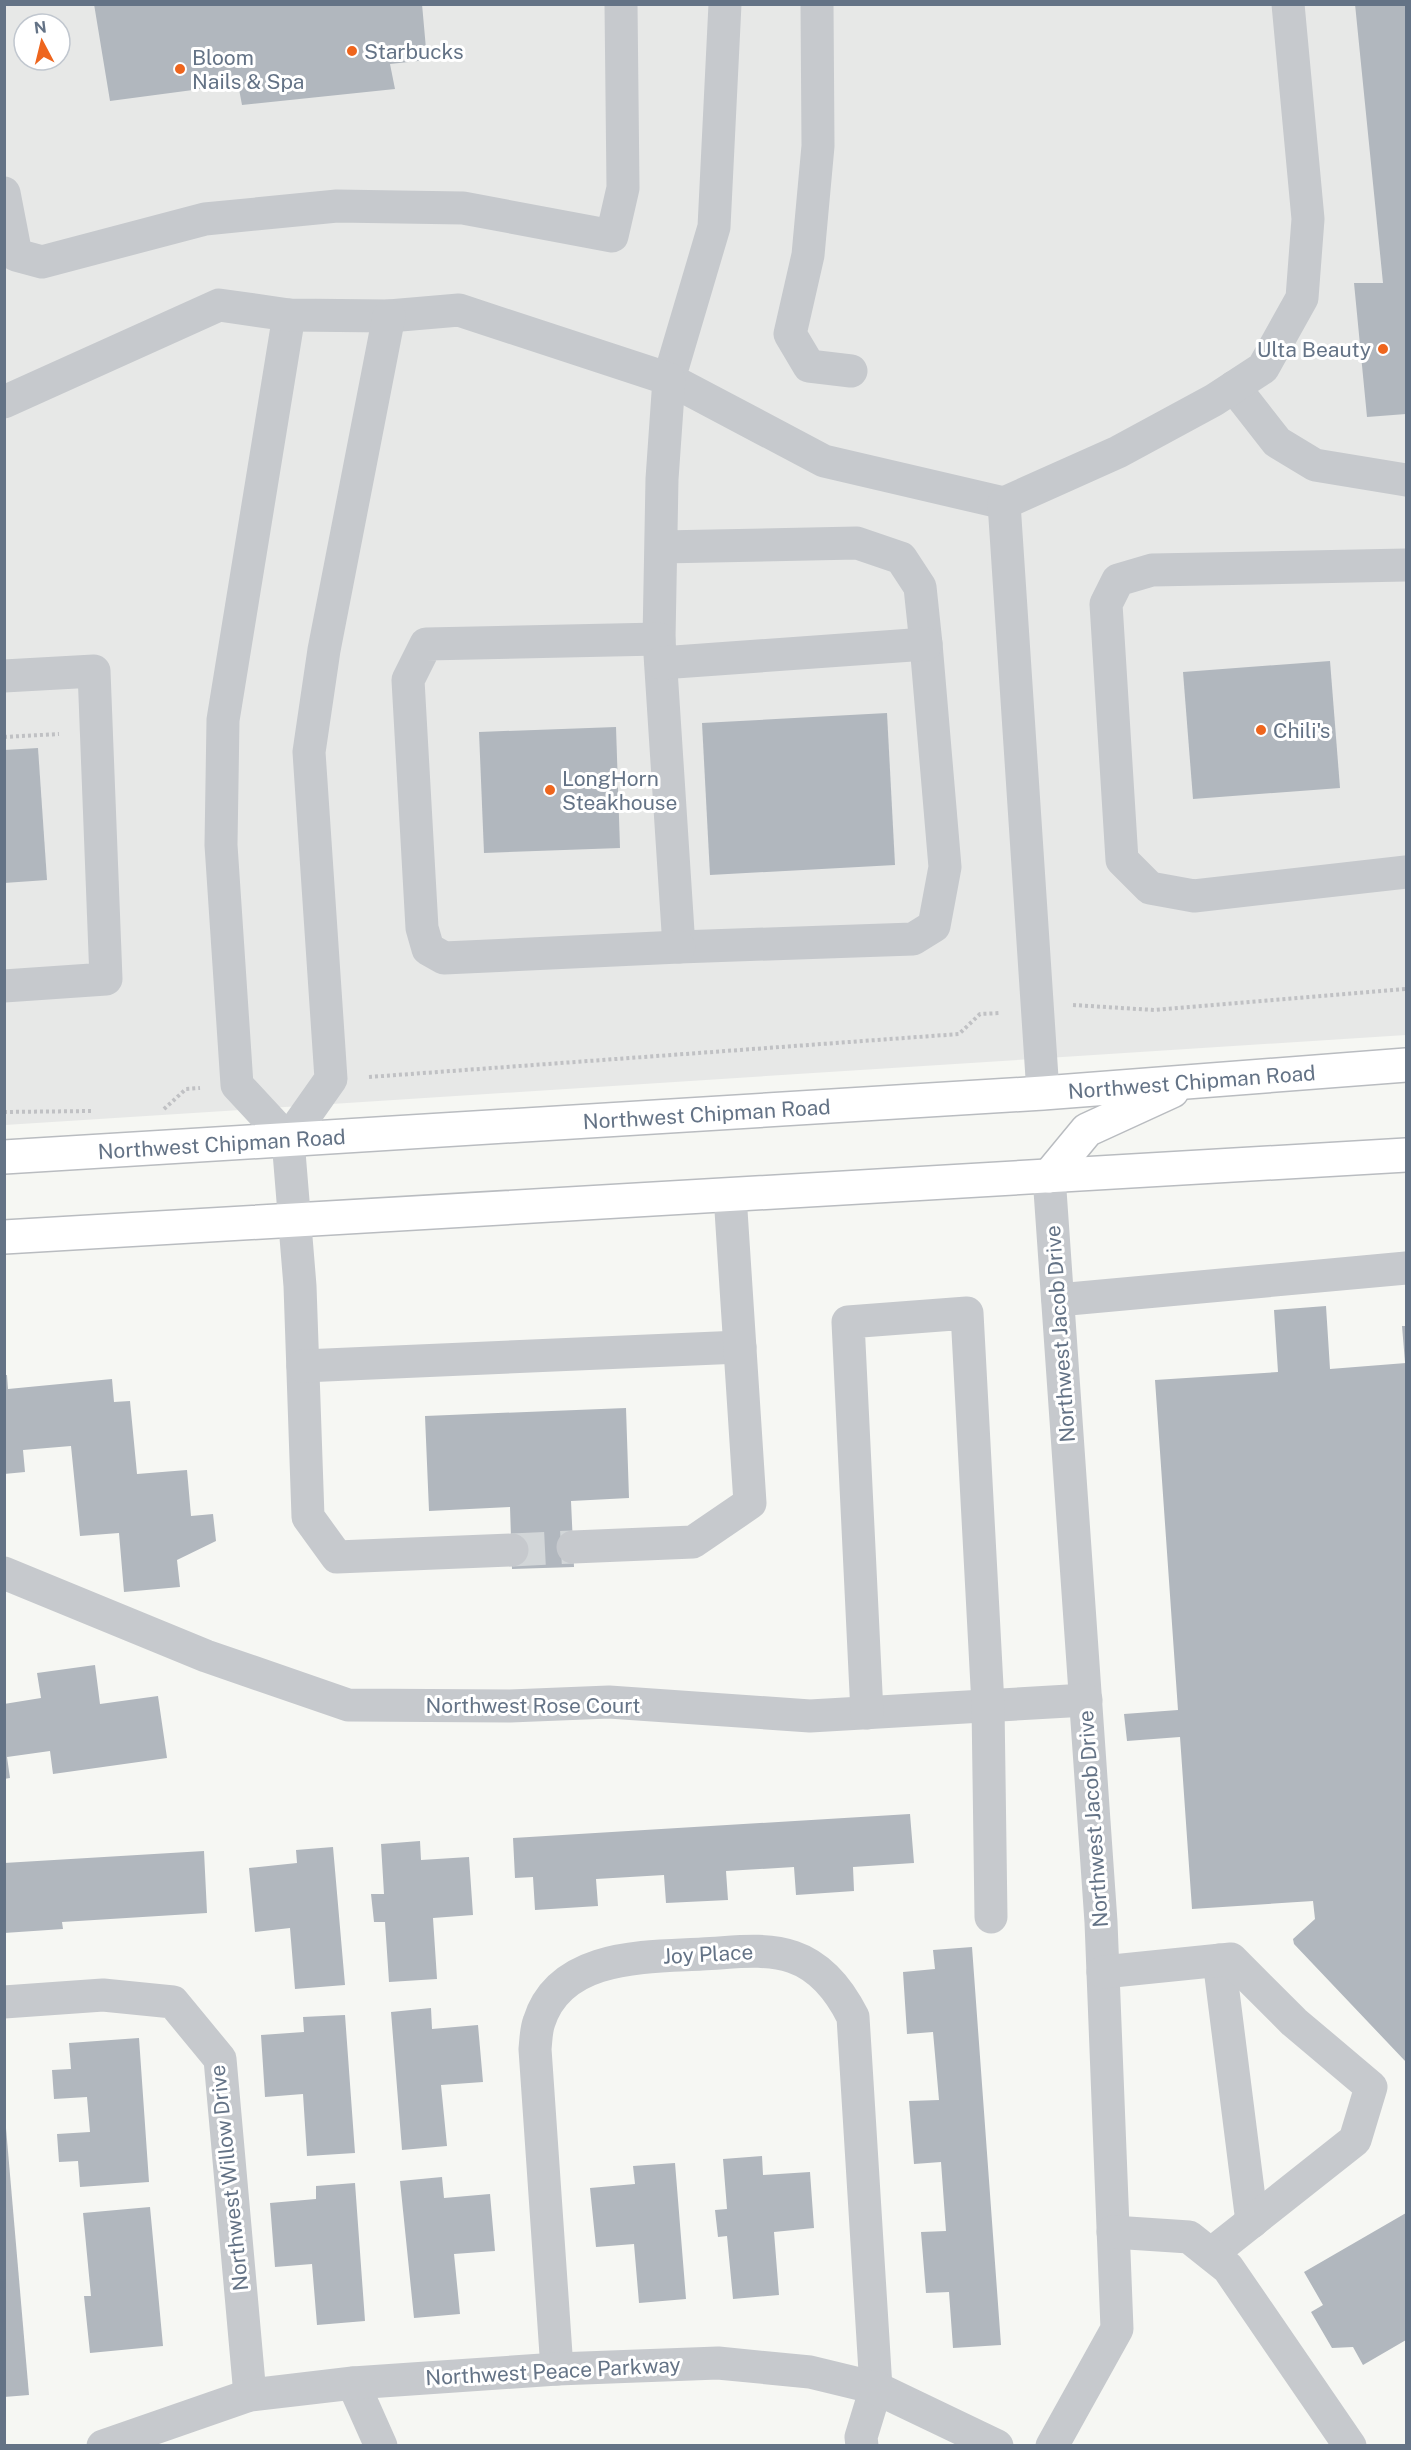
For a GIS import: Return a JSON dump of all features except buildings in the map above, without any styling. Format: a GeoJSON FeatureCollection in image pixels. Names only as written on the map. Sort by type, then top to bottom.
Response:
{"type":"FeatureCollection","features":[{"type":"Feature","properties":{"kind":"main road","name":"Northwest Chipman Road"},"geometry":{"type":"LineString","coordinates":[[4,1157],[1043,1093],[1407,1065]]}},
{"type":"Feature","properties":{"kind":"main road"},"geometry":{"type":"LineString","coordinates":[[1049,1176],[1087,1130],[1192,1082]]}},
{"type":"Feature","properties":{"kind":"main road"},"geometry":{"type":"LineString","coordinates":[[4,1237],[1407,1155]]}},
{"type":"Feature","properties":{"kind":"street"},"geometry":{"type":"LineString","coordinates":[[4,193],[16,255],[42,262],[205,219],[337,206],[463,208],[612,237],[623,188],[621,4]]}},
{"type":"Feature","properties":{"kind":"street"},"geometry":{"type":"LineString","coordinates":[[679,947],[660,651],[661,547],[669,379],[714,226],[725,4]]}},
{"type":"Feature","properties":{"kind":"street"},"geometry":{"type":"LineString","coordinates":[[817,4],[818,146],[808,255],[790,334],[809,366],[851,371]]}},
{"type":"Feature","properties":{"kind":"street"},"geometry":{"type":"LineString","coordinates":[[4,402],[219,305],[289,315],[389,316],[459,310],[669,379],[824,461],[1004,503],[1118,452],[1234,387],[1263,368],[1302,298],[1308,219],[1288,4]]}},
{"type":"Feature","properties":{"kind":"street"},"geometry":{"type":"LineString","coordinates":[[289,315],[223,720],[221,845],[237,1085],[288,1140],[303,1366],[309,1518],[338,1557],[512,1550]]}},
{"type":"Feature","properties":{"kind":"street"},"geometry":{"type":"LineString","coordinates":[[288,1140],[331,1079],[309,752],[326,638],[389,316]]}},
{"type":"Feature","properties":{"kind":"street"},"geometry":{"type":"LineString","coordinates":[[1234,387],[1277,442],[1315,465],[1407,480]]}},
{"type":"Feature","properties":{"kind":"street"},"geometry":{"type":"LineString","coordinates":[[1004,503],[1043,1093]]}},
{"type":"Feature","properties":{"kind":"street"},"geometry":{"type":"LineString","coordinates":[[661,547],[857,543],[901,558],[920,587],[926,644],[945,867],[934,926],[913,939],[444,958],[428,949],[422,928],[408,680],[426,644],[660,651],[926,644]]}},
{"type":"Feature","properties":{"kind":"street"},"geometry":{"type":"LineString","coordinates":[[1407,565],[1152,570],[1118,580],[1106,604],[1122,860],[1150,888],[1194,896],[1407,872]]}},
{"type":"Feature","properties":{"kind":"street"},"geometry":{"type":"LineString","coordinates":[[4,676],[94,671],[106,979],[4,986]]}},
{"type":"Feature","properties":{"kind":"street","name":"Northwest Jacob Drive"},"geometry":{"type":"LineString","coordinates":[[1049,1176],[1103,1972],[1117,2329],[1052,2445]]}},
{"type":"Feature","properties":{"kind":"street"},"geometry":{"type":"LineString","coordinates":[[573,1547],[693,1542],[750,1503],[730,1195]]}},
{"type":"Feature","properties":{"kind":"street"},"geometry":{"type":"LineString","coordinates":[[1058,1300],[1407,1268]]}},
{"type":"Feature","properties":{"kind":"street"},"geometry":{"type":"LineString","coordinates":[[867,1713],[848,1322],[968,1313],[988,1705],[991,1917]]}},
{"type":"Feature","properties":{"kind":"street"},"geometry":{"type":"LineString","coordinates":[[303,1366],[740,1347]]}},
{"type":"Feature","properties":{"kind":"street","name":"Northwest Rose Court"},"geometry":{"type":"LineString","coordinates":[[4,1573],[206,1656],[348,1705],[510,1706],[609,1702],[810,1716],[1086,1700]]}},
{"type":"Feature","properties":{"kind":"street","name":"Joy Place"},"geometry":{"type":"LineString","coordinates":[[557,2369],[535,2049],[539,2021],[552,1998],[569,1982],[593,1968],[620,1959],[761,1951],[794,1957],[819,1971],[841,1993],[853,2017],[876,2388]]}},
{"type":"Feature","properties":{"kind":"street"},"geometry":{"type":"LineString","coordinates":[[1103,1972],[1231,1959],[1294,2022],[1371,2087],[1355,2140],[1211,2254]]}},
{"type":"Feature","properties":{"kind":"street"},"geometry":{"type":"LineString","coordinates":[[1219,1960],[1252,2222]]}},
{"type":"Feature","properties":{"kind":"street","name":"Northwest Willow Drive"},"geometry":{"type":"LineString","coordinates":[[4,2002],[103,1995],[173,2002],[220,2059],[250,2395]]}},
{"type":"Feature","properties":{"kind":"street"},"geometry":{"type":"LineString","coordinates":[[1113,2232],[1189,2237],[1228,2268],[1350,2445]]}},
{"type":"Feature","properties":{"kind":"street","name":"Northwest Peace Parkway"},"geometry":{"type":"LineString","coordinates":[[103,2445],[250,2395],[352,2382],[557,2369],[718,2363],[810,2372],[876,2388],[997,2445]]}},
{"type":"Feature","properties":{"kind":"street"},"geometry":{"type":"LineString","coordinates":[[352,2382],[381,2445]]}},
{"type":"Feature","properties":{"kind":"street"},"geometry":{"type":"LineString","coordinates":[[862,2445],[861,2437],[876,2388]]}},
{"type":"Feature","properties":{"kind":"path"},"geometry":{"type":"LineString","coordinates":[[4,737],[60,734]]}},
{"type":"Feature","properties":{"kind":"path"},"geometry":{"type":"LineString","coordinates":[[1073,1005],[1154,1010],[1407,989]]}},
{"type":"Feature","properties":{"kind":"path"},"geometry":{"type":"LineString","coordinates":[[367,1077],[959,1034],[980,1014],[998,1013]]}},
{"type":"Feature","properties":{"kind":"path"},"geometry":{"type":"LineString","coordinates":[[161,1111],[186,1089]]}},
{"type":"Feature","properties":{"kind":"path"},"geometry":{"type":"LineString","coordinates":[[4,1112],[94,1111]]}},
{"type":"Feature","properties":{"kind":"shaded area"},"geometry":{"type":"Polygon","coordinates":[[[5,5],[1406,5],[1406,1035],[5,1125],[5,5]]]}},
{"type":"Feature","properties":{"kind":"tunnel"},"geometry":{"type":"LineString","coordinates":[[512,1550],[573,1547]]}},
{"type":"Feature","properties":{"kind":"place","name":"Starbucks"},"geometry":{"type":"Point","coordinates":[352,51]}},
{"type":"Feature","properties":{"kind":"place","name":"Bloom Nails & Spa"},"geometry":{"type":"Point","coordinates":[180,69]}},
{"type":"Feature","properties":{"kind":"place","name":"Ulta Beauty"},"geometry":{"type":"Point","coordinates":[1383,349]}},
{"type":"Feature","properties":{"kind":"place","name":"Chili's"},"geometry":{"type":"Point","coordinates":[1261,730]}},
{"type":"Feature","properties":{"kind":"place","name":"LongHorn Steakhouse"},"geometry":{"type":"Point","coordinates":[550,790]}}]}
